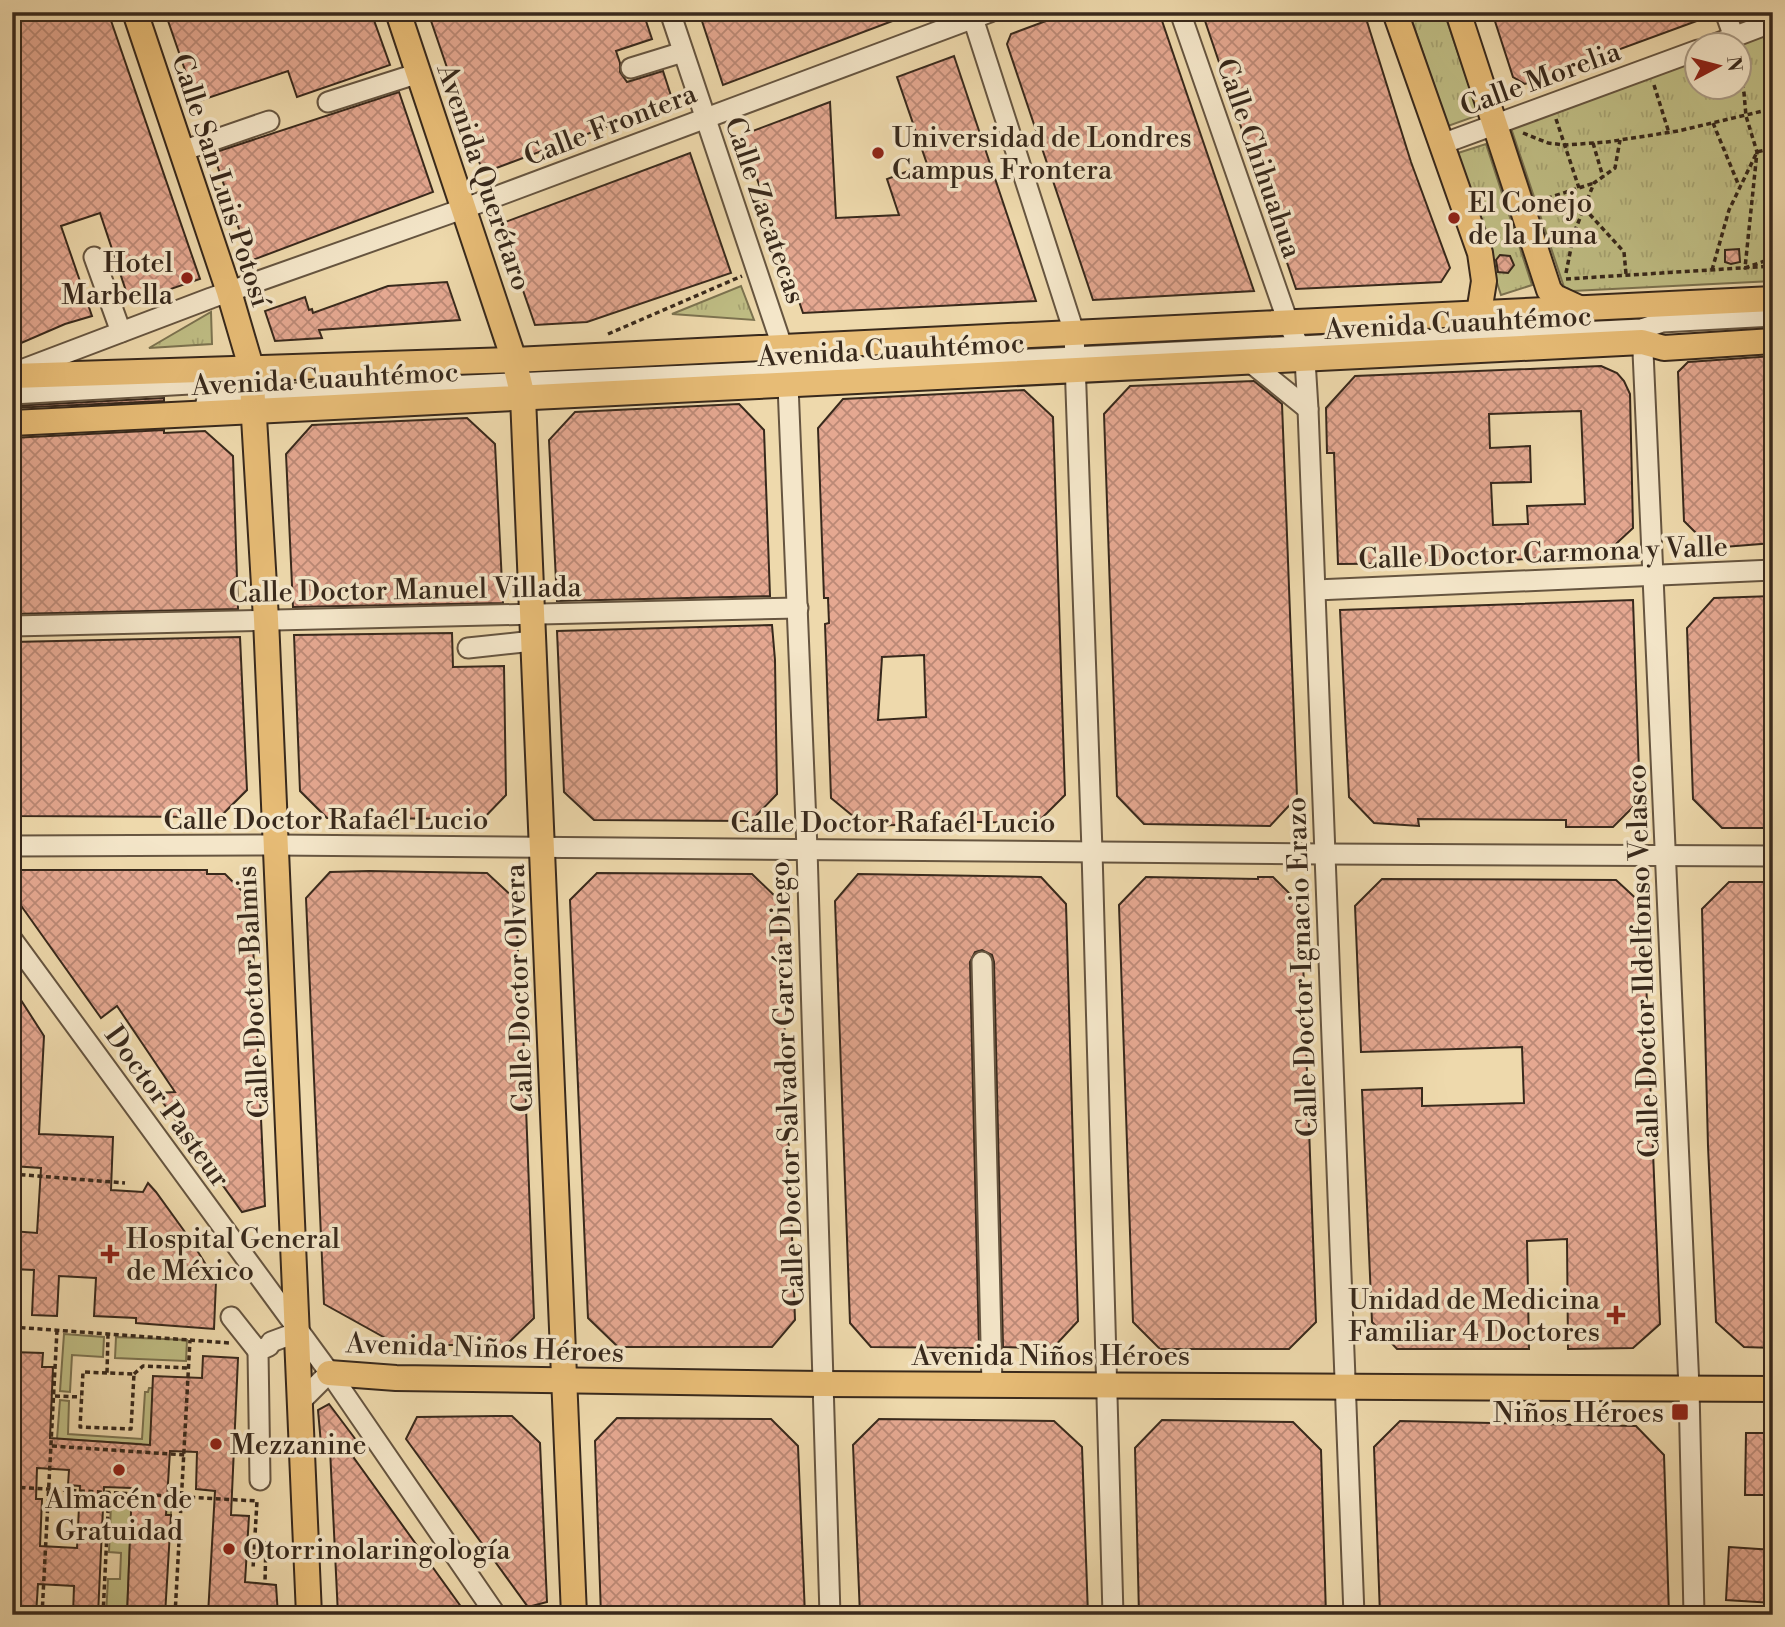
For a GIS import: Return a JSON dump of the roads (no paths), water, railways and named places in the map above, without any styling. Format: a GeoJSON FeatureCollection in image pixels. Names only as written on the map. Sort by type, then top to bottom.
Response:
{"type":"FeatureCollection","features":[{"type":"Feature","properties":{"kind":"main road","name":"Calle San Luis Potosí"},"geometry":{"type":"LineString","coordinates":[[135,12],[229,292],[251,367]]}},
{"type":"Feature","properties":{"kind":"main road","name":"Avenida Querétaro"},"geometry":{"type":"LineString","coordinates":[[398,12],[519,380]]}},
{"type":"Feature","properties":{"kind":"main road"},"geometry":{"type":"LineString","coordinates":[[1395,12],[1484,268],[1479,313]]}},
{"type":"Feature","properties":{"kind":"main road"},"geometry":{"type":"LineString","coordinates":[[1458,12],[1505,128],[1549,290],[1560,288],[1580,309]]}},
{"type":"Feature","properties":{"kind":"main road","name":"Avenida Cuauhtémoc"},"geometry":{"type":"LineString","coordinates":[[12,423],[519,380],[785,367],[1250,362],[1302,353],[1642,326],[1773,299]]}},
{"type":"Feature","properties":{"kind":"main road","name":"Avenida Cuauhtémoc"},"geometry":{"type":"LineString","coordinates":[[12,375],[251,367],[519,380],[785,367],[1074,332],[1580,309],[1642,326],[1664,348],[1773,341]]}},
{"type":"Feature","properties":{"kind":"main road","name":"Calle Doctor Balmis"},"geometry":{"type":"LineString","coordinates":[[251,367],[266,619],[309,1615]]}},
{"type":"Feature","properties":{"kind":"main road","name":"Calle Doctor Olvera"},"geometry":{"type":"LineString","coordinates":[[519,380],[533,641],[574,1615]]}},
{"type":"Feature","properties":{"kind":"main road","name":"Avenida Niños Héroes"},"geometry":{"type":"LineString","coordinates":[[329,1373],[396,1378],[823,1384],[1773,1389]]}},
{"type":"Feature","properties":{"kind":"street","name":"Calle Zacatecas"},"geometry":{"type":"LineString","coordinates":[[670,12],[757,270],[785,367]]}},
{"type":"Feature","properties":{"kind":"street","name":"Calle Chihuahua"},"geometry":{"type":"LineString","coordinates":[[1180,12],[1288,321]]}},
{"type":"Feature","properties":{"kind":"street"},"geometry":{"type":"LineString","coordinates":[[1725,12],[1732,32]]}},
{"type":"Feature","properties":{"kind":"street"},"geometry":{"type":"LineString","coordinates":[[978,14],[1074,332],[1077,364],[1113,1615]]}},
{"type":"Feature","properties":{"kind":"street","name":"Calle Frontera"},"geometry":{"type":"LineString","coordinates":[[12,375],[229,292],[464,209],[978,14]]}},
{"type":"Feature","properties":{"kind":"street"},"geometry":{"type":"LineString","coordinates":[[1747,32],[1773,22]]}},
{"type":"Feature","properties":{"kind":"street"},"geometry":{"type":"LineString","coordinates":[[631,68],[683,52]]}},
{"type":"Feature","properties":{"kind":"street","name":"Calle Morelia"},"geometry":{"type":"LineString","coordinates":[[1442,144],[1505,128],[1684,56]]}},
{"type":"Feature","properties":{"kind":"street"},"geometry":{"type":"LineString","coordinates":[[328,102],[419,74]]}},
{"type":"Feature","properties":{"kind":"street"},"geometry":{"type":"LineString","coordinates":[[182,151],[270,121]]}},
{"type":"Feature","properties":{"kind":"street"},"geometry":{"type":"LineString","coordinates":[[94,257],[121,332]]}},
{"type":"Feature","properties":{"kind":"street"},"geometry":{"type":"LineString","coordinates":[[1642,326],[1662,322],[1773,316]]}},
{"type":"Feature","properties":{"kind":"street","name":"Calle Doctor Ignacio Erazo"},"geometry":{"type":"LineString","coordinates":[[1288,321],[1302,353],[1308,409],[1353,1615]]}},
{"type":"Feature","properties":{"kind":"street"},"geometry":{"type":"LineString","coordinates":[[1642,326],[1663,336],[1773,331]]}},
{"type":"Feature","properties":{"kind":"street","name":"Calle Doctor Ildelfonso Velasco"},"geometry":{"type":"LineString","coordinates":[[1642,326],[1689,1388],[1694,1615]]}},
{"type":"Feature","properties":{"kind":"street"},"geometry":{"type":"LineString","coordinates":[[1077,364],[1302,353]]}},
{"type":"Feature","properties":{"kind":"street"},"geometry":{"type":"LineString","coordinates":[[1250,362],[1308,409]]}},
{"type":"Feature","properties":{"kind":"street","name":"Calle Doctor Salvador García Diego"},"geometry":{"type":"LineString","coordinates":[[785,367],[807,849],[830,1615]]}},
{"type":"Feature","properties":{"kind":"street"},"geometry":{"type":"LineString","coordinates":[[12,394],[226,382],[252,403]]}},
{"type":"Feature","properties":{"kind":"street"},"geometry":{"type":"LineString","coordinates":[[12,412],[227,401],[252,403]]}},
{"type":"Feature","properties":{"kind":"street","name":"Calle Doctor Carmona y Valle"},"geometry":{"type":"LineString","coordinates":[[1316,590],[1773,570]]}},
{"type":"Feature","properties":{"kind":"street","name":"Calle Doctor Manuel Villada"},"geometry":{"type":"LineString","coordinates":[[12,626],[798,608]]}},
{"type":"Feature","properties":{"kind":"street"},"geometry":{"type":"LineString","coordinates":[[468,648],[533,641]]}},
{"type":"Feature","properties":{"kind":"street","name":"Calle Doctor Rafaél Lucio"},"geometry":{"type":"LineString","coordinates":[[12,846],[275,845],[1773,856]]}},
{"type":"Feature","properties":{"kind":"street","name":"Doctor Pasteur"},"geometry":{"type":"LineString","coordinates":[[12,939],[329,1373],[496,1615]]}},
{"type":"Feature","properties":{"kind":"street"},"geometry":{"type":"LineString","coordinates":[[982,962],[992,1385]]}},
{"type":"Feature","properties":{"kind":"street"},"geometry":{"type":"LineString","coordinates":[[231,1317],[255,1348],[260,1480]]}},
{"type":"Feature","properties":{"kind":"street"},"geometry":{"type":"LineString","coordinates":[[255,1348],[269,1346],[271,1342],[298,1332]]}},
{"type":"Feature","properties":{"kind":"street"},"geometry":{"type":"LineString","coordinates":[[301,1401],[329,1373]]}},
{"type":"Feature","properties":{"kind":"place","name":"Universidad de Londres Campus Frontera"},"geometry":{"type":"Point","coordinates":[878,153]}},
{"type":"Feature","properties":{"kind":"place","name":"El Conejo de la Luna"},"geometry":{"type":"Point","coordinates":[1454,218]}},
{"type":"Feature","properties":{"kind":"place","name":"Hotel Marbella"},"geometry":{"type":"Point","coordinates":[187,278]}},
{"type":"Feature","properties":{"kind":"place","name":"Hospital General de México"},"geometry":{"type":"Point","coordinates":[110,1254]}},
{"type":"Feature","properties":{"kind":"place","name":"Unidad de Medicina Familiar 4 Doctores"},"geometry":{"type":"Point","coordinates":[1616,1315]}},
{"type":"Feature","properties":{"kind":"place","name":"Niños Héroes"},"geometry":{"type":"Point","coordinates":[1680,1412]}},
{"type":"Feature","properties":{"kind":"place","name":"Mezzanine"},"geometry":{"type":"Point","coordinates":[216,1444]}},
{"type":"Feature","properties":{"kind":"place","name":"Almacén de Gratuidad"},"geometry":{"type":"Point","coordinates":[119,1470]}},
{"type":"Feature","properties":{"kind":"place","name":"Otorrinolaringología"},"geometry":{"type":"Point","coordinates":[229,1549]}}]}
